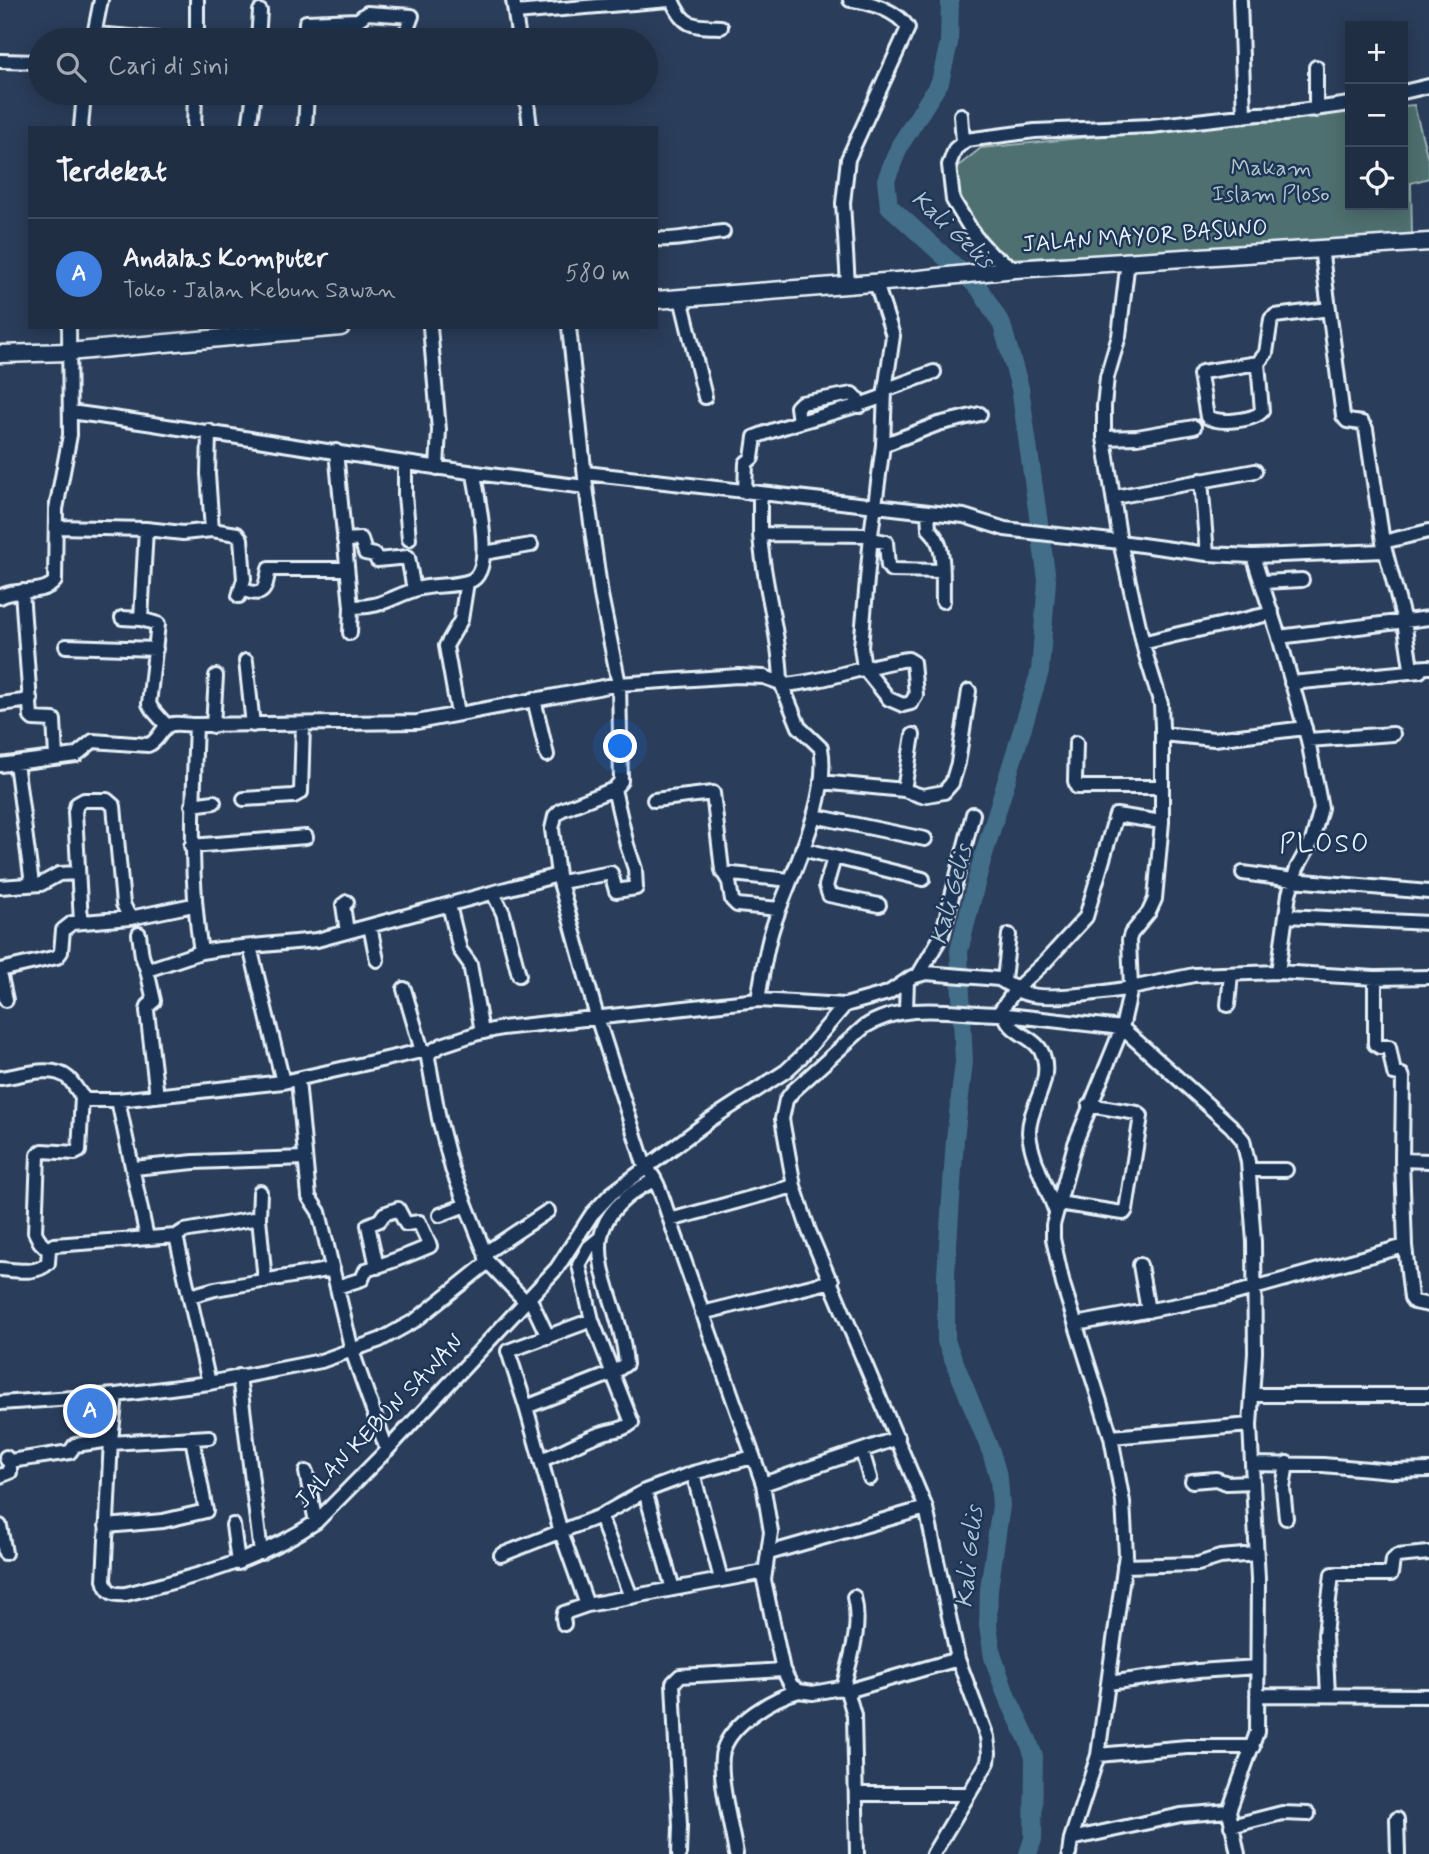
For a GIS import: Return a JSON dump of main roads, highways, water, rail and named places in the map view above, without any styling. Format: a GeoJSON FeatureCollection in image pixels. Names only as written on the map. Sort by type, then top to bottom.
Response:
{"type":"FeatureCollection","features":[{"type":"Feature","properties":{"kind":"main road","name":"JALAN MAYOR BASUNO"},"geometry":{"type":"LineString","coordinates":[[658,300],[1128,260],[1429,242]]}},
{"type":"Feature","properties":{"kind":"main road"},"geometry":{"type":"LineString","coordinates":[[0,354],[68,352],[254,331],[299,329]]}},
{"type":"Feature","properties":{"kind":"waterway","name":"Kali Gelis"},"geometry":{"type":"LineString","coordinates":[[950,0],[949,43],[940,82],[900,145],[886,180],[889,206],[979,288],[1002,325],[1020,388],[1047,580],[1040,671],[981,864],[959,951],[964,1062],[955,1139],[946,1274],[946,1341],[991,1452],[999,1479],[1001,1506],[989,1589],[988,1626],[993,1657],[1005,1692],[1034,1757],[1033,1839],[1028,1854]]}},
{"type":"Feature","properties":{"kind":"place","name":"Andalas Komputer"},"geometry":{"type":"Point","coordinates":[90,1411]}},
{"type":"Feature","properties":{"kind":"district","name":"PLOSO"},"geometry":{"type":"Point","coordinates":[1325,845]}},
{"type":"Feature","properties":{"kind":"park label","name":"Makam Islam Ploso"},"geometry":{"type":"Point","coordinates":[1271,182]}}]}
